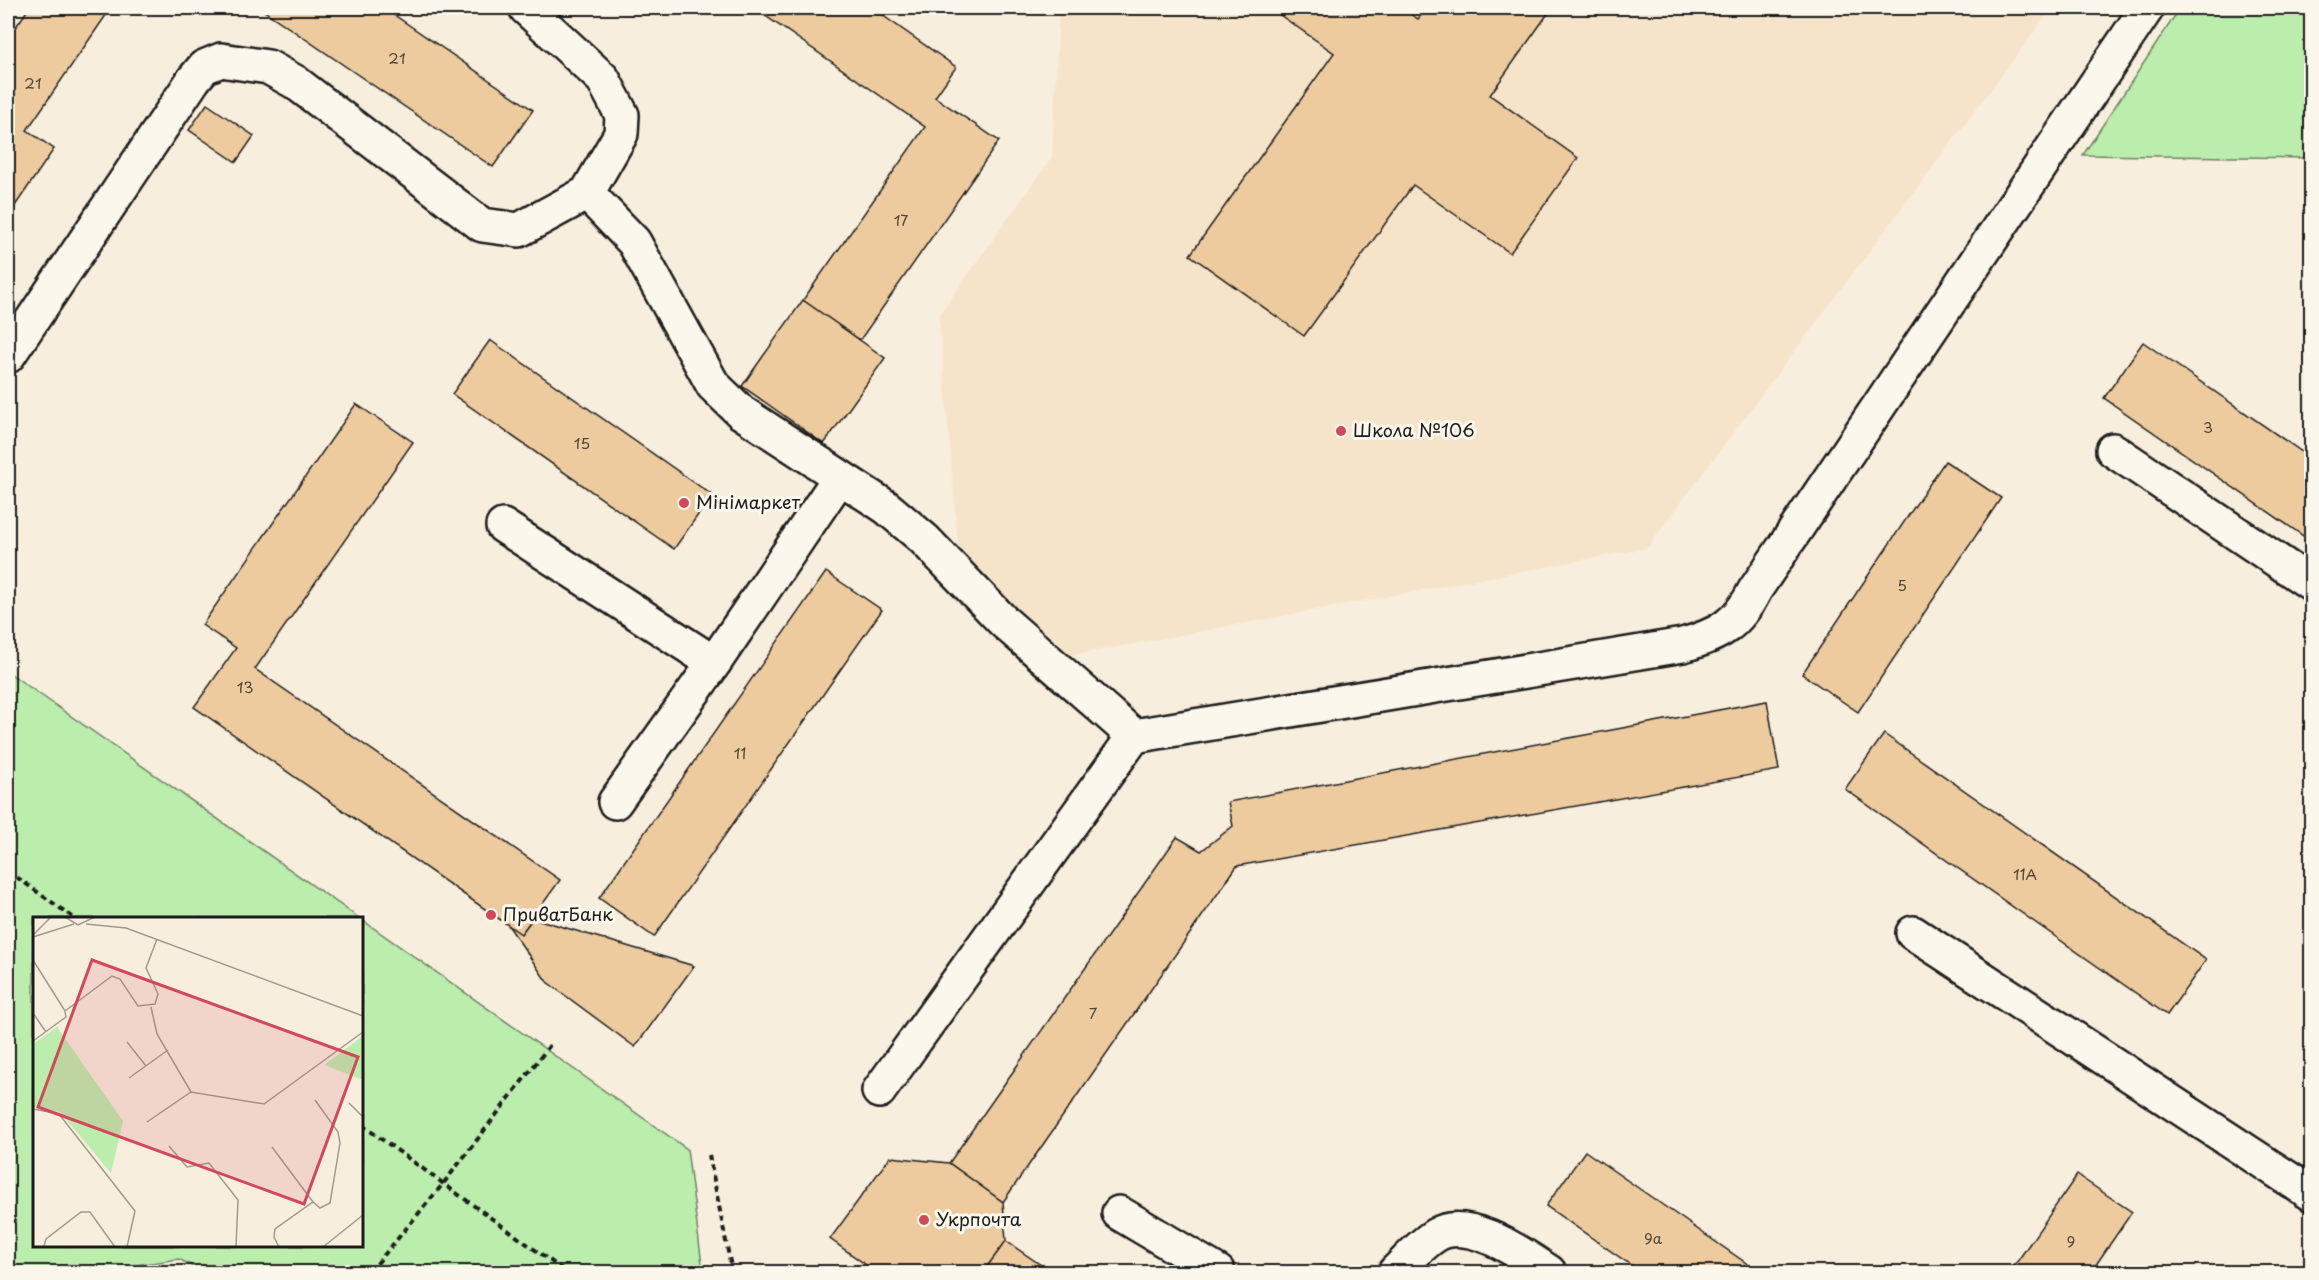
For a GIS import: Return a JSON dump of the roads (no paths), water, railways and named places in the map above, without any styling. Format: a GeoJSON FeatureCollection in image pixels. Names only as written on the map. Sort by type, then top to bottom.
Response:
{"type":"FeatureCollection","features":[{"type":"Feature","properties":{"kind":"lane"},"geometry":{"type":"LineString","coordinates":[[8,356],[194,79],[204,67],[221,60],[268,67],[295,82],[482,225],[519,231],[587,193],[621,135],[622,115],[603,79],[526,8]]}},
{"type":"Feature","properties":{"kind":"lane"},"geometry":{"type":"LineString","coordinates":[[879,1091],[1134,736],[1683,645],[1706,639],[1728,627],[1745,609],[1762,580],[2147,8]]}},
{"type":"Feature","properties":{"kind":"lane"},"geometry":{"type":"LineString","coordinates":[[587,193],[634,242],[713,385],[741,412],[886,507],[924,539],[1004,622],[1134,736]]}},
{"type":"Feature","properties":{"kind":"lane"},"geometry":{"type":"LineString","coordinates":[[2113,450],[2312,584]]}},
{"type":"Feature","properties":{"kind":"lane"},"geometry":{"type":"LineString","coordinates":[[615,802],[714,663],[840,477]]}},
{"type":"Feature","properties":{"kind":"lane"},"geometry":{"type":"LineString","coordinates":[[503,526],[714,663]]}},
{"type":"Feature","properties":{"kind":"lane"},"geometry":{"type":"LineString","coordinates":[[1913,933],[2312,1194]]}},
{"type":"Feature","properties":{"kind":"lane"},"geometry":{"type":"LineString","coordinates":[[1119,1213],[1218,1272]]}},
{"type":"Feature","properties":{"kind":"lane"},"geometry":{"type":"LineString","coordinates":[[1395,1272],[1438,1234],[1451,1230],[1472,1231],[1494,1240],[1549,1272]]}},
{"type":"Feature","properties":{"kind":"place","name":"Школа №106"},"geometry":{"type":"Point","coordinates":[1341,431]}},
{"type":"Feature","properties":{"kind":"place","name":"Мiнiмаркет"},"geometry":{"type":"Point","coordinates":[684,503]}},
{"type":"Feature","properties":{"kind":"place","name":"ПриватБанк"},"geometry":{"type":"Point","coordinates":[491,915]}},
{"type":"Feature","properties":{"kind":"place","name":"Укрпочта"},"geometry":{"type":"Point","coordinates":[924,1220]}}]}
